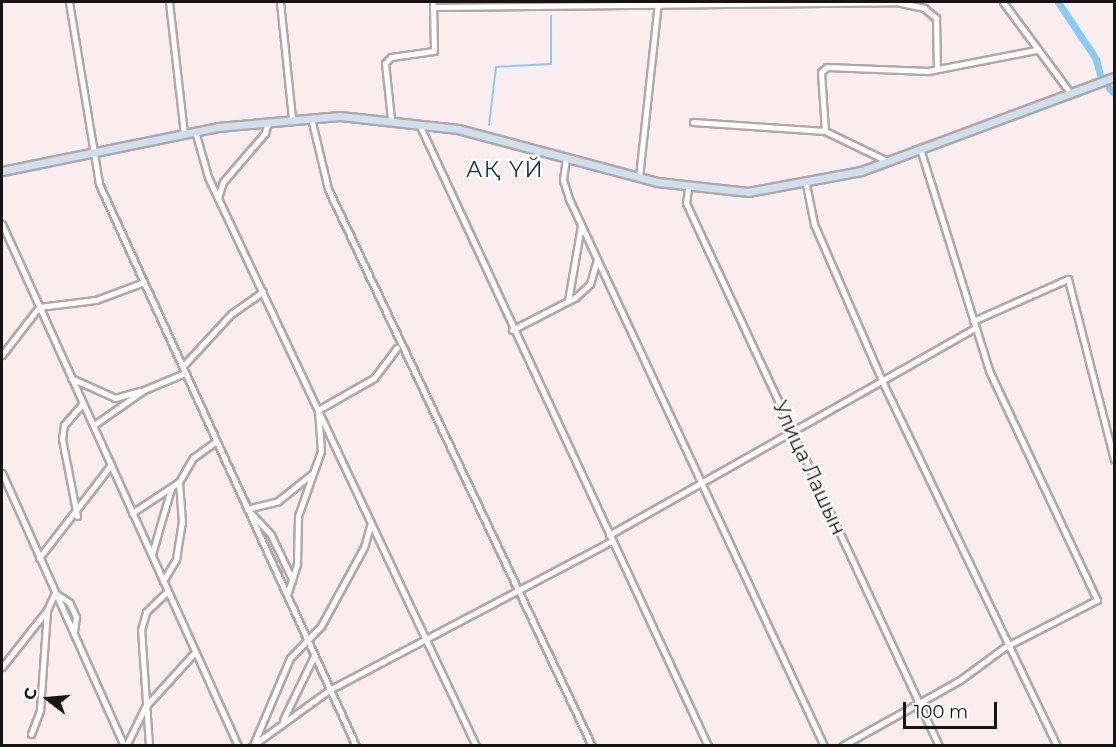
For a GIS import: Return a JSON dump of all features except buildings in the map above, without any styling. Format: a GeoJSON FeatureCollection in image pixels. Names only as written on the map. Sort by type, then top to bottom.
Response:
{"type":"FeatureCollection","features":[{"type":"Feature","properties":{"kind":"main road"},"geometry":{"type":"LineString","coordinates":[[2,171],[195,131],[292,119],[391,119],[419,122],[688,189],[748,192],[806,184],[887,161],[1114,77]]}},
{"type":"Feature","properties":{"kind":"street"},"geometry":{"type":"LineString","coordinates":[[69,2],[91,153],[99,184],[356,746]]}},
{"type":"Feature","properties":{"kind":"street"},"geometry":{"type":"LineString","coordinates":[[170,2],[184,134]]}},
{"type":"Feature","properties":{"kind":"street"},"geometry":{"type":"LineString","coordinates":[[280,2],[292,119]]}},
{"type":"Feature","properties":{"kind":"street"},"geometry":{"type":"LineString","coordinates":[[468,7],[473,2]]}},
{"type":"Feature","properties":{"kind":"street"},"geometry":{"type":"LineString","coordinates":[[391,119],[385,63],[390,57],[434,51],[434,4],[468,7],[548,2],[896,2],[924,8],[936,18],[938,69]]}},
{"type":"Feature","properties":{"kind":"street"},"geometry":{"type":"LineString","coordinates":[[1003,2],[1036,50],[1071,94]]}},
{"type":"Feature","properties":{"kind":"street"},"geometry":{"type":"LineString","coordinates":[[639,177],[658,3]]}},
{"type":"Feature","properties":{"kind":"street"},"geometry":{"type":"LineString","coordinates":[[825,131],[821,72],[827,67],[938,69],[1036,50]]}},
{"type":"Feature","properties":{"kind":"street"},"geometry":{"type":"LineString","coordinates":[[311,118],[328,189],[592,746]]}},
{"type":"Feature","properties":{"kind":"street"},"geometry":{"type":"LineString","coordinates":[[218,198],[223,182],[265,133],[268,122]]}},
{"type":"Feature","properties":{"kind":"street"},"geometry":{"type":"LineString","coordinates":[[419,122],[512,330],[708,746]]}},
{"type":"Feature","properties":{"kind":"street"},"geometry":{"type":"LineString","coordinates":[[693,122],[825,131],[887,161]]}},
{"type":"Feature","properties":{"kind":"street"},"geometry":{"type":"LineString","coordinates":[[195,131],[218,198],[476,746]]}},
{"type":"Feature","properties":{"kind":"street"},"geometry":{"type":"LineString","coordinates":[[842,746],[918,701],[960,680],[1005,647],[1097,600],[989,370],[920,149]]}},
{"type":"Feature","properties":{"kind":"street"},"geometry":{"type":"LineString","coordinates":[[566,158],[563,180],[581,226],[824,746]]}},
{"type":"Feature","properties":{"kind":"street"},"geometry":{"type":"LineString","coordinates":[[806,184],[814,224],[883,383],[1005,647],[1057,746]]}},
{"type":"Feature","properties":{"kind":"street","name":"Улица Лашын"},"geometry":{"type":"LineString","coordinates":[[688,189],[686,203],[939,746]]}},
{"type":"Feature","properties":{"kind":"street"},"geometry":{"type":"LineString","coordinates":[[2,224],[238,746]]}},
{"type":"Feature","properties":{"kind":"street"},"geometry":{"type":"LineString","coordinates":[[568,301],[581,226]]}},
{"type":"Feature","properties":{"kind":"street"},"geometry":{"type":"LineString","coordinates":[[512,330],[568,301],[590,284],[597,260]]}},
{"type":"Feature","properties":{"kind":"street"},"geometry":{"type":"LineString","coordinates":[[973,321],[1068,279],[1114,459]]}},
{"type":"Feature","properties":{"kind":"street"},"geometry":{"type":"LineString","coordinates":[[2,355],[39,307],[96,300],[144,282]]}},
{"type":"Feature","properties":{"kind":"street"},"geometry":{"type":"LineString","coordinates":[[183,366],[231,314],[262,292]]}},
{"type":"Feature","properties":{"kind":"street"},"geometry":{"type":"LineString","coordinates":[[253,745],[282,721],[329,690],[519,590],[702,484],[794,435],[975,328]]}},
{"type":"Feature","properties":{"kind":"street"},"geometry":{"type":"LineString","coordinates":[[318,410],[380,373],[397,348]]}},
{"type":"Feature","properties":{"kind":"street"},"geometry":{"type":"LineString","coordinates":[[71,378],[115,398],[144,390],[185,373]]}},
{"type":"Feature","properties":{"kind":"street"},"geometry":{"type":"LineString","coordinates":[[94,425],[144,390]]}},
{"type":"Feature","properties":{"kind":"street"},"geometry":{"type":"LineString","coordinates":[[77,516],[62,439],[64,425],[83,403]]}},
{"type":"Feature","properties":{"kind":"street"},"geometry":{"type":"LineString","coordinates":[[286,596],[292,579],[298,516],[316,470],[321,450],[318,410]]}},
{"type":"Feature","properties":{"kind":"street"},"geometry":{"type":"LineString","coordinates":[[321,450],[331,438]]}},
{"type":"Feature","properties":{"kind":"street"},"geometry":{"type":"LineString","coordinates":[[132,513],[179,482],[193,458],[216,441]]}},
{"type":"Feature","properties":{"kind":"street"},"geometry":{"type":"LineString","coordinates":[[39,558],[77,516],[111,465]]}},
{"type":"Feature","properties":{"kind":"street"},"geometry":{"type":"LineString","coordinates":[[247,509],[278,501],[316,470]]}},
{"type":"Feature","properties":{"kind":"street"},"geometry":{"type":"LineString","coordinates":[[2,473],[125,746]]}},
{"type":"Feature","properties":{"kind":"street"},"geometry":{"type":"LineString","coordinates":[[163,581],[176,559],[182,523],[179,482]]}},
{"type":"Feature","properties":{"kind":"street"},"geometry":{"type":"LineString","coordinates":[[152,555],[171,488]]}},
{"type":"Feature","properties":{"kind":"street"},"geometry":{"type":"LineString","coordinates":[[247,509],[271,535],[292,579]]}},
{"type":"Feature","properties":{"kind":"street"},"geometry":{"type":"LineString","coordinates":[[253,745],[290,658],[321,626],[364,547],[371,522]]}},
{"type":"Feature","properties":{"kind":"street"},"geometry":{"type":"LineString","coordinates":[[149,746],[141,630],[146,612],[168,591]]}},
{"type":"Feature","properties":{"kind":"street"},"geometry":{"type":"LineString","coordinates":[[2,667],[47,610],[55,593]]}},
{"type":"Feature","properties":{"kind":"street"},"geometry":{"type":"LineString","coordinates":[[31,734],[40,710],[47,610]]}},
{"type":"Feature","properties":{"kind":"street"},"geometry":{"type":"LineString","coordinates":[[125,746],[145,707],[195,652]]}},
{"type":"Feature","properties":{"kind":"street"},"geometry":{"type":"LineString","coordinates":[[282,721],[314,656]]}},
{"type":"Feature","properties":{"kind":"waterway"},"geometry":{"type":"LineString","coordinates":[[1058,2],[1096,59],[1100,75]]}},
{"type":"Feature","properties":{"kind":"waterway"},"geometry":{"type":"LineString","coordinates":[[489,125],[496,67],[551,64],[551,16]]}},
{"type":"Feature","properties":{"kind":"waterway"},"geometry":{"type":"LineString","coordinates":[[1109,88],[1114,93]]}},
{"type":"Feature","properties":{"kind":"district","name":"АҚ ҮЙ"},"geometry":{"type":"Point","coordinates":[505,170]}}]}
